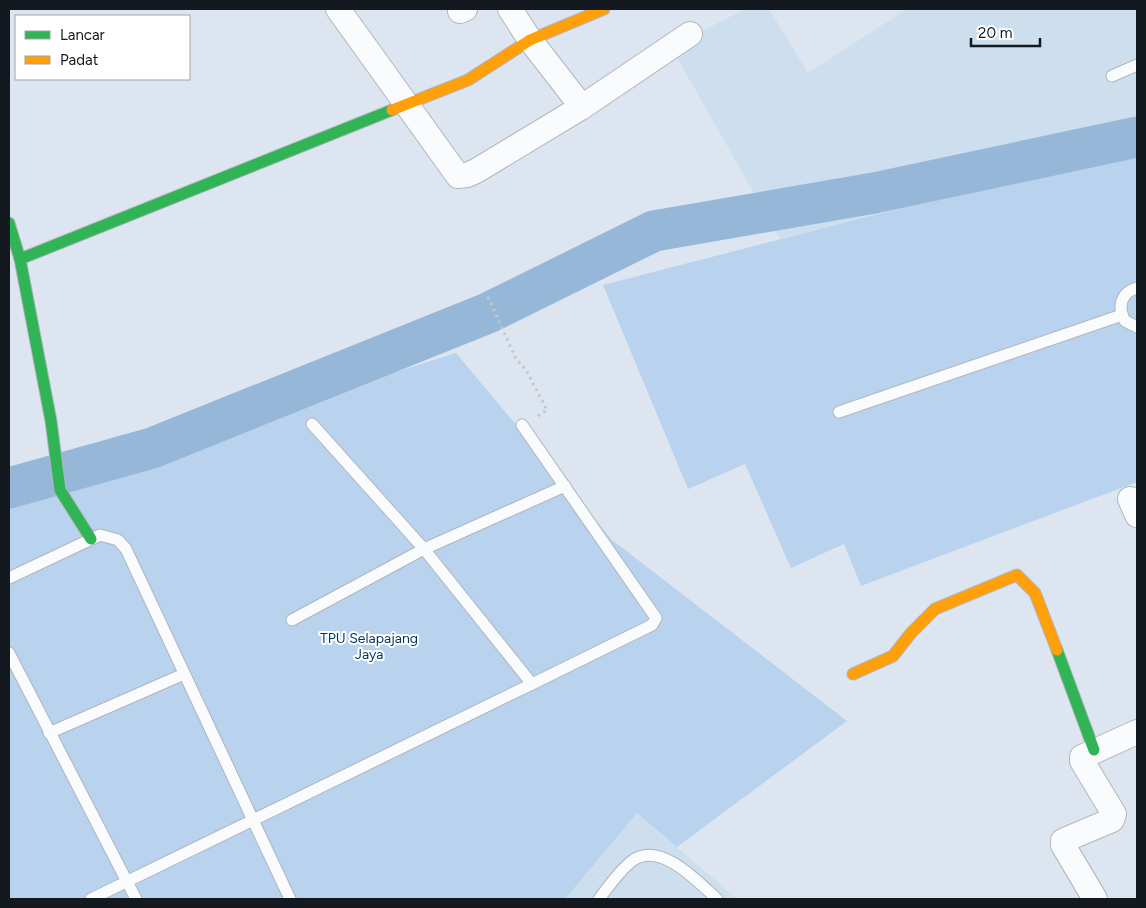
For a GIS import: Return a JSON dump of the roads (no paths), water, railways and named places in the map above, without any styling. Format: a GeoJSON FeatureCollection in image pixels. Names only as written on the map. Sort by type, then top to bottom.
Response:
{"type":"FeatureCollection","features":[{"type":"Feature","properties":{"kind":"street"},"geometry":{"type":"LineString","coordinates":[[338,9],[458,176],[476,171],[582,107],[690,34]]}},
{"type":"Feature","properties":{"kind":"street"},"geometry":{"type":"LineString","coordinates":[[510,9],[530,40],[582,107]]}},
{"type":"Feature","properties":{"kind":"street"},"geometry":{"type":"LineString","coordinates":[[20,260],[468,80],[530,40],[604,9]]}},
{"type":"Feature","properties":{"kind":"street"},"geometry":{"type":"LineString","coordinates":[[9,223],[20,260],[54,443],[60,490],[91,539]]}},
{"type":"Feature","properties":{"kind":"street"},"geometry":{"type":"LineString","coordinates":[[853,674],[893,656],[911,632],[935,609],[1017,575],[1035,594],[1094,750]]}},
{"type":"Feature","properties":{"kind":"street"},"geometry":{"type":"LineString","coordinates":[[1095,899],[1063,845],[1063,841],[1112,820],[1112,809],[1082,761],[1082,756],[1137,732]]}},
{"type":"Feature","properties":{"kind":"lane"},"geometry":{"type":"LineString","coordinates":[[1112,76],[1137,65]]}},
{"type":"Feature","properties":{"kind":"lane"},"geometry":{"type":"LineString","coordinates":[[1137,288],[1127,293],[1121,303],[1122,315],[1129,324],[1137,327]]}},
{"type":"Feature","properties":{"kind":"lane"},"geometry":{"type":"LineString","coordinates":[[839,412],[1122,315]]}},
{"type":"Feature","properties":{"kind":"lane"},"geometry":{"type":"LineString","coordinates":[[312,424],[424,548],[532,684]]}},
{"type":"Feature","properties":{"kind":"lane"},"geometry":{"type":"LineString","coordinates":[[91,899],[252,823],[652,625],[656,620],[654,614],[522,425]]}},
{"type":"Feature","properties":{"kind":"lane"},"geometry":{"type":"LineString","coordinates":[[292,620],[424,548],[566,486]]}},
{"type":"Feature","properties":{"kind":"lane"},"geometry":{"type":"LineString","coordinates":[[9,578],[100,535],[118,540],[126,549],[252,823],[290,899]]}},
{"type":"Feature","properties":{"kind":"lane"},"geometry":{"type":"LineString","coordinates":[[9,653],[136,899]]}},
{"type":"Feature","properties":{"kind":"lane"},"geometry":{"type":"LineString","coordinates":[[49,733],[184,674]]}},
{"type":"Feature","properties":{"kind":"lane"},"geometry":{"type":"LineString","coordinates":[[599,899],[633,860],[642,856],[658,856],[673,863],[717,899]]}},
{"type":"Feature","properties":{"kind":"waterway"},"geometry":{"type":"LineString","coordinates":[[9,488],[152,448],[488,313],[654,231],[874,193],[1137,137]]}},
{"type":"Feature","properties":{"kind":"park label","name":"TPU Selapajang Jaya"},"geometry":{"type":"Point","coordinates":[369,646]}}]}
